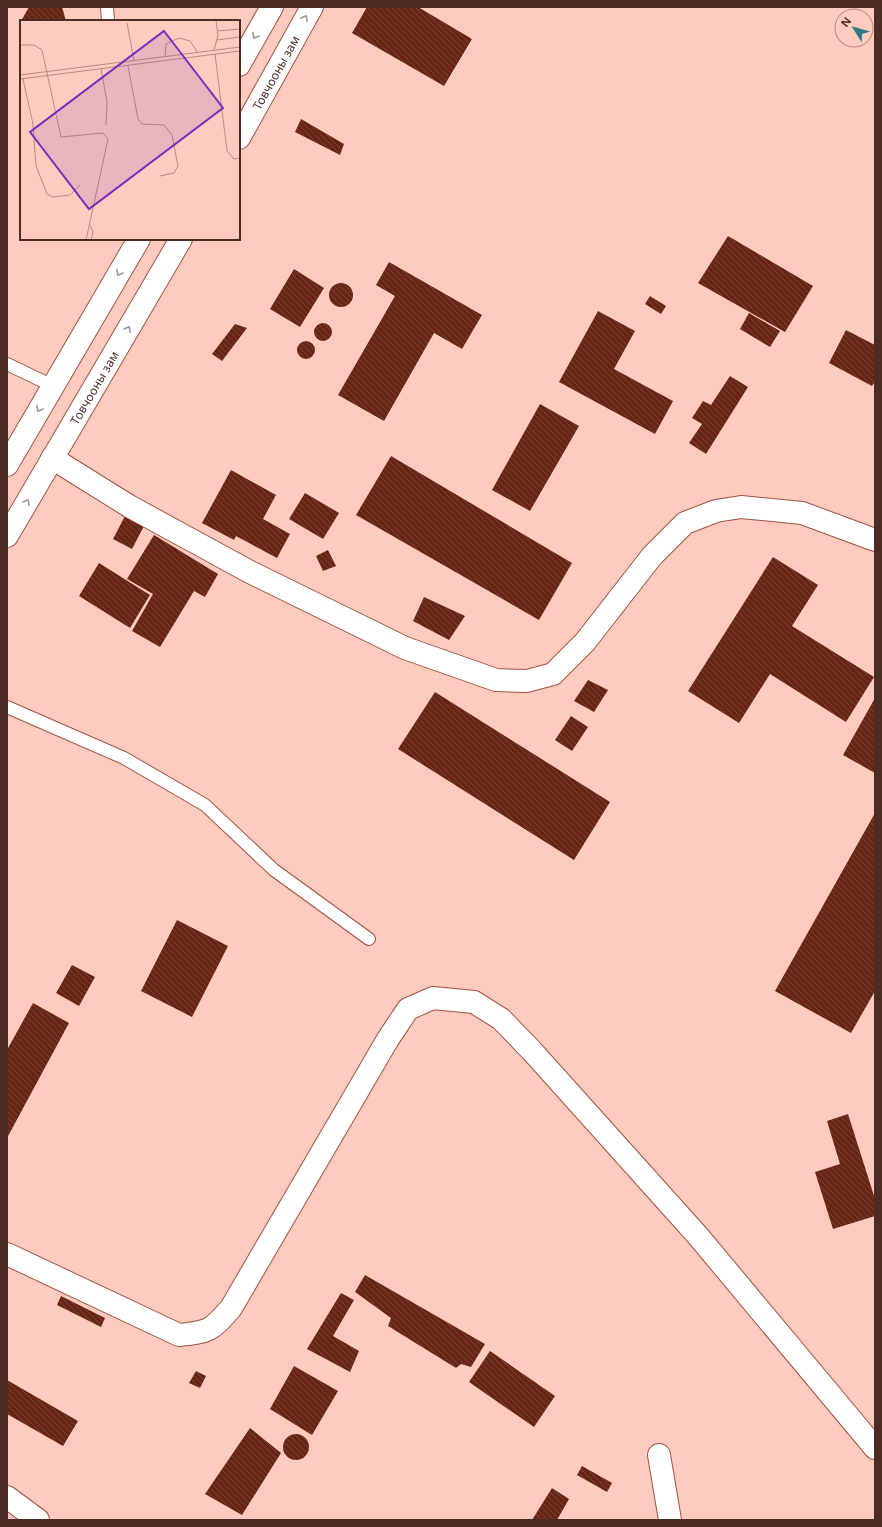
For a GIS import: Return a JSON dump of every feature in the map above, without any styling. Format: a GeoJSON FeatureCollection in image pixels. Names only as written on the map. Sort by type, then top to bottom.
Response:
{"type":"FeatureCollection","features":[{"type":"Feature","properties":{"kind":"main road"},"geometry":{"type":"LineString","coordinates":[[240,63],[272,7]]}},
{"type":"Feature","properties":{"kind":"main road","name":"Товчооны зам"},"geometry":{"type":"LineString","coordinates":[[240,136],[312,7]]}},
{"type":"Feature","properties":{"kind":"main road"},"geometry":{"type":"LineString","coordinates":[[7,464],[138,240]]}},
{"type":"Feature","properties":{"kind":"main road","name":"Товчооны зам"},"geometry":{"type":"LineString","coordinates":[[7,536],[179,240]]}},
{"type":"Feature","properties":{"kind":"main road"},"geometry":{"type":"LineString","coordinates":[[52,458],[129,506],[257,575],[405,648],[496,680],[527,681],[553,674],[585,642],[652,556],[685,523],[716,511],[741,507],[802,513],[875,540]]}},
{"type":"Feature","properties":{"kind":"main road"},"geometry":{"type":"LineString","coordinates":[[7,1254],[179,1335],[204,1333],[218,1324],[231,1308],[388,1039],[408,1009],[433,998],[474,1002],[501,1019],[532,1051],[698,1236],[875,1448]]}},
{"type":"Feature","properties":{"kind":"main road"},"geometry":{"type":"LineString","coordinates":[[659,1455],[670,1520]]}},
{"type":"Feature","properties":{"kind":"main road"},"geometry":{"type":"LineString","coordinates":[[7,1497],[38,1520]]}},
{"type":"Feature","properties":{"kind":"lane"},"geometry":{"type":"LineString","coordinates":[[107,7],[108,20]]}},
{"type":"Feature","properties":{"kind":"lane"},"geometry":{"type":"LineString","coordinates":[[7,364],[53,386]]}},
{"type":"Feature","properties":{"kind":"lane"},"geometry":{"type":"LineString","coordinates":[[7,707],[124,758],[205,805],[274,870],[369,939]]}},
{"type":"Feature","properties":{"kind":"building"},"geometry":{"type":"Polygon","coordinates":[[[29,7],[62,7],[66,20],[22,20],[29,7]]]}},
{"type":"Feature","properties":{"kind":"building"},"geometry":{"type":"Polygon","coordinates":[[[367,7],[418,7],[472,39],[444,86],[352,33],[367,7]]]}},
{"type":"Feature","properties":{"kind":"building"},"geometry":{"type":"Polygon","coordinates":[[[301,119],[344,144],[340,155],[295,132],[301,119]]]}},
{"type":"Feature","properties":{"kind":"building"},"geometry":{"type":"Polygon","coordinates":[[[728,236],[813,286],[785,332],[698,283],[728,236]]]}},
{"type":"Feature","properties":{"kind":"building"},"geometry":{"type":"Polygon","coordinates":[[[389,262],[482,315],[462,349],[434,333],[384,421],[338,395],[395,296],[376,285],[389,262]]]}},
{"type":"Feature","properties":{"kind":"building"},"geometry":{"type":"Polygon","coordinates":[[[294,269],[324,288],[300,327],[270,309],[294,269]]]}},
{"type":"Feature","properties":{"kind":"building"},"geometry":{"type":"Polygon","coordinates":[[[341,283],[346,284],[352,290],[352,300],[346,306],[341,307],[336,306],[330,300],[329,295],[330,290],[336,284],[341,283]]]}},
{"type":"Feature","properties":{"kind":"building"},"geometry":{"type":"Polygon","coordinates":[[[650,296],[666,306],[661,314],[645,304],[650,296]]]}},
{"type":"Feature","properties":{"kind":"building"},"geometry":{"type":"Polygon","coordinates":[[[598,311],[635,331],[614,369],[673,401],[655,434],[559,382],[598,311]]]}},
{"type":"Feature","properties":{"kind":"building"},"geometry":{"type":"Polygon","coordinates":[[[749,313],[780,331],[770,347],[740,329],[749,313]]]}},
{"type":"Feature","properties":{"kind":"building"},"geometry":{"type":"Polygon","coordinates":[[[323,323],[329,326],[332,332],[329,338],[323,341],[317,338],[314,332],[317,326],[323,323]]]}},
{"type":"Feature","properties":{"kind":"building"},"geometry":{"type":"Polygon","coordinates":[[[235,324],[247,328],[222,361],[212,354],[235,324]]]}},
{"type":"Feature","properties":{"kind":"building"},"geometry":{"type":"Polygon","coordinates":[[[846,330],[875,345],[875,381],[872,386],[829,363],[846,330]]]}},
{"type":"Feature","properties":{"kind":"building"},"geometry":{"type":"Polygon","coordinates":[[[306,341],[312,344],[315,350],[312,356],[306,359],[300,356],[297,350],[300,344],[306,341]]]}},
{"type":"Feature","properties":{"kind":"building"},"geometry":{"type":"Polygon","coordinates":[[[730,376],[748,387],[706,454],[689,443],[702,424],[692,418],[703,401],[711,405],[730,376]]]}},
{"type":"Feature","properties":{"kind":"building"},"geometry":{"type":"Polygon","coordinates":[[[540,404],[579,426],[530,511],[492,490],[540,404]]]}},
{"type":"Feature","properties":{"kind":"building"},"geometry":{"type":"Polygon","coordinates":[[[391,456],[572,563],[539,620],[356,515],[391,456]]]}},
{"type":"Feature","properties":{"kind":"building"},"geometry":{"type":"Polygon","coordinates":[[[231,470],[276,495],[263,519],[290,534],[277,558],[236,536],[234,540],[202,523],[231,470]]]}},
{"type":"Feature","properties":{"kind":"building"},"geometry":{"type":"Polygon","coordinates":[[[305,493],[339,513],[323,539],[289,519],[305,493]]]}},
{"type":"Feature","properties":{"kind":"building"},"geometry":{"type":"Polygon","coordinates":[[[125,516],[144,526],[132,549],[113,539],[125,516]]]}},
{"type":"Feature","properties":{"kind":"building"},"geometry":{"type":"Polygon","coordinates":[[[154,535],[218,574],[205,597],[194,591],[160,647],[132,631],[153,594],[127,579],[154,535]]]}},
{"type":"Feature","properties":{"kind":"building"},"geometry":{"type":"Polygon","coordinates":[[[328,550],[336,566],[323,571],[316,556],[328,550]]]}},
{"type":"Feature","properties":{"kind":"building"},"geometry":{"type":"Polygon","coordinates":[[[773,557],[818,585],[792,626],[874,677],[846,722],[770,674],[739,723],[688,691],[773,557]]]}},
{"type":"Feature","properties":{"kind":"building"},"geometry":{"type":"Polygon","coordinates":[[[99,563],[150,595],[130,628],[79,596],[99,563]]]}},
{"type":"Feature","properties":{"kind":"building"},"geometry":{"type":"Polygon","coordinates":[[[424,597],[465,616],[449,640],[413,621],[424,597]]]}},
{"type":"Feature","properties":{"kind":"building"},"geometry":{"type":"Polygon","coordinates":[[[588,680],[608,690],[594,712],[574,701],[588,680]]]}},
{"type":"Feature","properties":{"kind":"building"},"geometry":{"type":"Polygon","coordinates":[[[435,692],[610,802],[574,860],[398,749],[435,692]]]}},
{"type":"Feature","properties":{"kind":"building"},"geometry":{"type":"Polygon","coordinates":[[[875,698],[875,773],[843,755],[875,698]]]}},
{"type":"Feature","properties":{"kind":"building"},"geometry":{"type":"Polygon","coordinates":[[[571,716],[588,727],[572,751],[555,740],[571,716]]]}},
{"type":"Feature","properties":{"kind":"building"},"geometry":{"type":"Polygon","coordinates":[[[875,813],[875,991],[851,1033],[775,991],[875,813]]]}},
{"type":"Feature","properties":{"kind":"building"},"geometry":{"type":"Polygon","coordinates":[[[177,920],[228,946],[192,1017],[141,991],[177,920]]]}},
{"type":"Feature","properties":{"kind":"building"},"geometry":{"type":"Polygon","coordinates":[[[72,965],[95,977],[79,1006],[56,993],[72,965]]]}},
{"type":"Feature","properties":{"kind":"building"},"geometry":{"type":"Polygon","coordinates":[[[33,1003],[69,1023],[7,1138],[7,1050],[33,1003]]]}},
{"type":"Feature","properties":{"kind":"building"},"geometry":{"type":"Polygon","coordinates":[[[848,1114],[875,1199],[875,1216],[833,1229],[815,1172],[840,1164],[827,1121],[848,1114]]]}},
{"type":"Feature","properties":{"kind":"building"},"geometry":{"type":"Polygon","coordinates":[[[365,1275],[485,1344],[471,1367],[461,1364],[456,1368],[388,1326],[391,1318],[355,1292],[365,1275]]]}},
{"type":"Feature","properties":{"kind":"building"},"geometry":{"type":"Polygon","coordinates":[[[341,1293],[354,1300],[333,1336],[359,1351],[350,1372],[307,1349],[341,1293]]]}},
{"type":"Feature","properties":{"kind":"building"},"geometry":{"type":"Polygon","coordinates":[[[61,1296],[105,1318],[101,1327],[57,1305],[61,1296]]]}},
{"type":"Feature","properties":{"kind":"building"},"geometry":{"type":"Polygon","coordinates":[[[490,1351],[555,1396],[534,1427],[469,1382],[490,1351]]]}},
{"type":"Feature","properties":{"kind":"building"},"geometry":{"type":"Polygon","coordinates":[[[294,1366],[338,1391],[312,1435],[270,1409],[294,1366]]]}},
{"type":"Feature","properties":{"kind":"building"},"geometry":{"type":"Polygon","coordinates":[[[196,1371],[206,1376],[200,1388],[189,1383],[196,1371]]]}},
{"type":"Feature","properties":{"kind":"building"},"geometry":{"type":"Polygon","coordinates":[[[7,1380],[78,1421],[63,1446],[7,1414],[7,1380]]]}},
{"type":"Feature","properties":{"kind":"building"},"geometry":{"type":"Polygon","coordinates":[[[250,1428],[281,1453],[242,1515],[205,1494],[250,1428]]]}},
{"type":"Feature","properties":{"kind":"building"},"geometry":{"type":"Polygon","coordinates":[[[296,1434],[305,1438],[309,1447],[305,1456],[296,1460],[287,1456],[283,1447],[287,1438],[296,1434]]]}},
{"type":"Feature","properties":{"kind":"building"},"geometry":{"type":"Polygon","coordinates":[[[582,1466],[612,1483],[607,1492],[577,1475],[582,1466]]]}},
{"type":"Feature","properties":{"kind":"building"},"geometry":{"type":"Polygon","coordinates":[[[552,1488],[569,1499],[557,1520],[532,1520],[552,1488]]]}}]}
